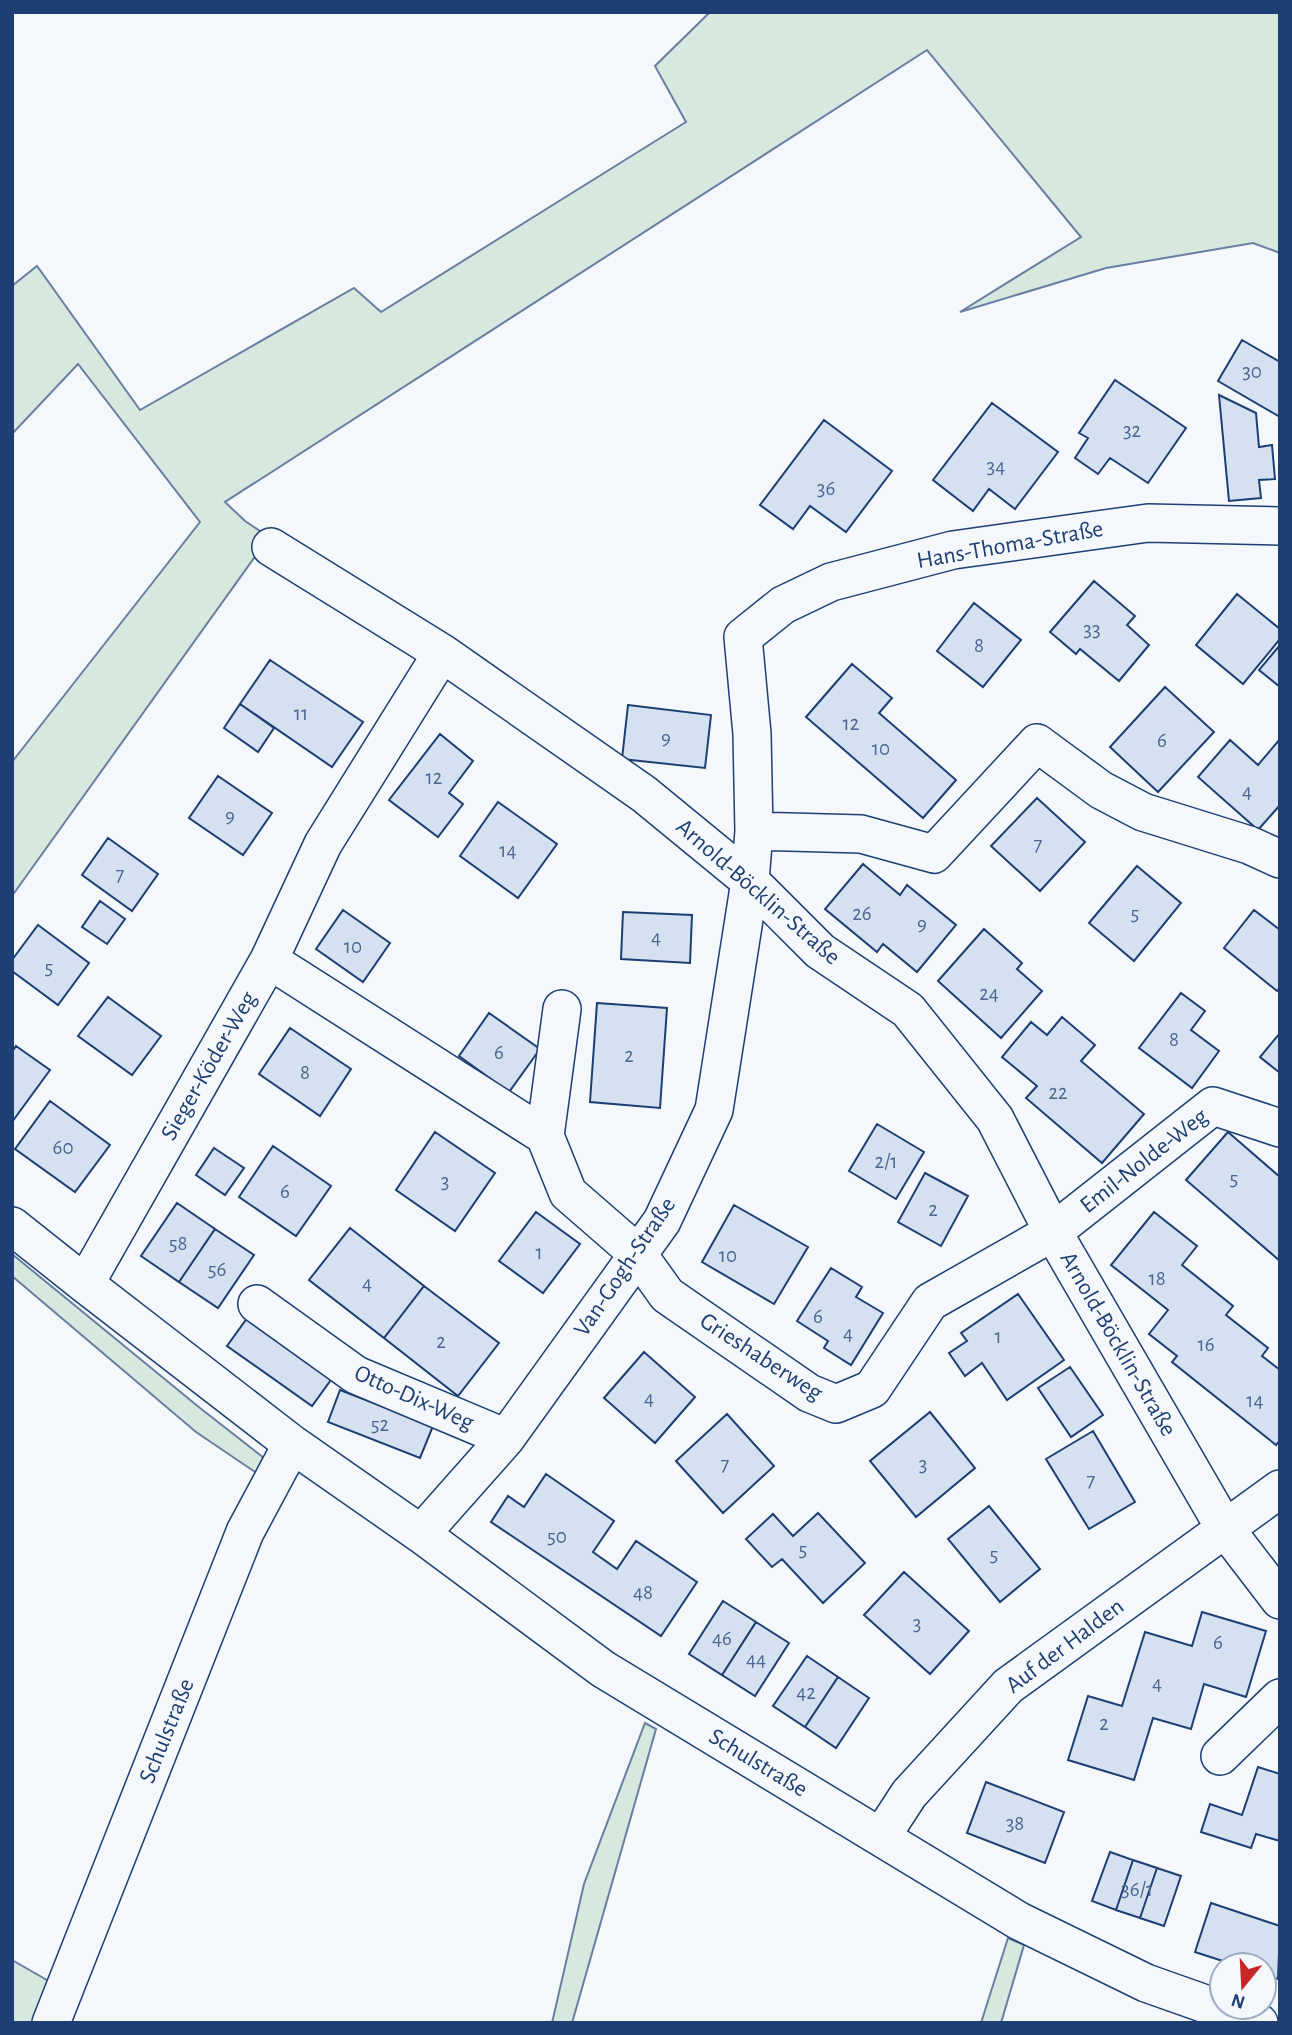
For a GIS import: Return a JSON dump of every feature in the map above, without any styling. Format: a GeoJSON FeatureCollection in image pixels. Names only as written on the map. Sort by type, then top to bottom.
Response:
{"type":"FeatureCollection","features":[{"type":"Feature","properties":{"kind":"street","name":"Hans-Thoma-Straße"},"geometry":{"type":"LineString","coordinates":[[754,831],[752,734],[743,637],[783,605],[831,582],[953,550],[1148,523],[1280,526]]}},
{"type":"Feature","properties":{"kind":"street","name":"Arnold-Böcklin-Straße"},"geometry":{"type":"LineString","coordinates":[[271,547],[442,653],[644,794],[750,881],[820,951],[908,1010],[995,1119],[1053,1232],[1224,1527],[1280,1600]]}},
{"type":"Feature","properties":{"kind":"street","name":"Sieger-Köder-Weg"},"geometry":{"type":"LineString","coordinates":[[85,1284],[269,960],[323,844],[442,653]]}},
{"type":"Feature","properties":{"kind":"street"},"geometry":{"type":"LineString","coordinates":[[754,831],[861,834],[934,854],[1037,743],[1101,790],[1143,812],[1249,845],[1280,859]]}},
{"type":"Feature","properties":{"kind":"street","name":"Van-Gogh-Straße"},"geometry":{"type":"LineString","coordinates":[[421,1534],[506,1438],[662,1221],[714,1110],[750,881],[754,831]]}},
{"type":"Feature","properties":{"kind":"street"},"geometry":{"type":"LineString","coordinates":[[269,960],[545,1136],[562,1009]]}},
{"type":"Feature","properties":{"kind":"street","name":"Emil-Nolde-Weg"},"geometry":{"type":"LineString","coordinates":[[1053,1232],[1213,1105],[1280,1128]]}},
{"type":"Feature","properties":{"kind":"street","name":"Grieshaberweg"},"geometry":{"type":"LineString","coordinates":[[545,1136],[568,1193],[637,1253],[667,1295],[809,1393],[836,1404],[872,1389],[930,1302],[1053,1232]]}},
{"type":"Feature","properties":{"kind":"street","name":"Schulstraße"},"geometry":{"type":"LineString","coordinates":[[12,1226],[292,1444],[421,1534],[603,1669],[1030,1927],[1146,1983],[1259,2023]]}},
{"type":"Feature","properties":{"kind":"street","name":"Otto-Dix-Weg"},"geometry":{"type":"LineString","coordinates":[[257,1304],[356,1375],[506,1438]]}},
{"type":"Feature","properties":{"kind":"street","name":"Schulstraße"},"geometry":{"type":"LineString","coordinates":[[51,2023],[245,1532],[292,1444]]}},
{"type":"Feature","properties":{"kind":"street","name":"Auf der Halden"},"geometry":{"type":"LineString","coordinates":[[881,1837],[909,1794],[1008,1686],[1280,1489]]}},
{"type":"Feature","properties":{"kind":"street"},"geometry":{"type":"LineString","coordinates":[[1220,1756],[1280,1698]]}},
{"type":"Feature","properties":{"kind":"shaded area"},"geometry":{"type":"Polygon","coordinates":[[[710,12],[1280,12],[1280,253],[1253,243],[1106,268],[960,312],[1081,237],[927,50],[225,502],[245,521],[269,537],[12,896],[12,762],[200,522],[78,364],[12,434],[12,286],[37,266],[140,410],[354,288],[381,312],[686,122],[655,66],[710,12]]]}},
{"type":"Feature","properties":{"kind":"shaded area"},"geometry":{"type":"Polygon","coordinates":[[[12,1254],[269,1462],[264,1478],[196,1432],[12,1276],[12,1254]]]}},
{"type":"Feature","properties":{"kind":"shaded area"},"geometry":{"type":"Polygon","coordinates":[[[645,1723],[656,1729],[572,2023],[552,2023],[584,1884],[645,1723]]]}},
{"type":"Feature","properties":{"kind":"shaded area"},"geometry":{"type":"Polygon","coordinates":[[[1008,1938],[1024,1945],[1001,2023],[981,2023],[1008,1938]]]}},
{"type":"Feature","properties":{"kind":"shaded area"},"geometry":{"type":"Polygon","coordinates":[[[12,1960],[59,1987],[44,2023],[12,2023],[12,1960]]]}},
{"type":"Feature","properties":{"kind":"building"},"geometry":{"type":"Polygon","coordinates":[[[1242,340],[1280,362],[1280,417],[1218,381],[1242,340]]]}},
{"type":"Feature","properties":{"kind":"building"},"geometry":{"type":"Polygon","coordinates":[[[1115,380],[1186,428],[1148,483],[1110,458],[1098,474],[1075,458],[1088,438],[1079,433],[1115,380]]]}},
{"type":"Feature","properties":{"kind":"building"},"geometry":{"type":"Polygon","coordinates":[[[1219,395],[1256,413],[1259,447],[1272,445],[1275,479],[1259,480],[1261,498],[1229,501],[1219,395]]]}},
{"type":"Feature","properties":{"kind":"building"},"geometry":{"type":"Polygon","coordinates":[[[992,403],[1058,452],[1015,509],[989,489],[973,511],[933,480],[992,403]]]}},
{"type":"Feature","properties":{"kind":"building"},"geometry":{"type":"Polygon","coordinates":[[[824,420],[892,471],[846,532],[810,506],[793,529],[760,505],[824,420]]]}},
{"type":"Feature","properties":{"kind":"building"},"geometry":{"type":"Polygon","coordinates":[[[1094,581],[1135,616],[1127,625],[1149,645],[1119,681],[1080,649],[1076,654],[1050,632],[1094,581]]]}},
{"type":"Feature","properties":{"kind":"building"},"geometry":{"type":"Polygon","coordinates":[[[1237,594],[1280,629],[1280,639],[1243,684],[1196,645],[1237,594]]]}},
{"type":"Feature","properties":{"kind":"building"},"geometry":{"type":"Polygon","coordinates":[[[974,603],[1021,640],[983,687],[937,651],[974,603]]]}},
{"type":"Feature","properties":{"kind":"building"},"geometry":{"type":"Polygon","coordinates":[[[1280,645],[1280,687],[1259,670],[1280,645]]]}},
{"type":"Feature","properties":{"kind":"building"},"geometry":{"type":"Polygon","coordinates":[[[270,660],[363,722],[332,767],[240,704],[270,660]]]}},
{"type":"Feature","properties":{"kind":"building"},"geometry":{"type":"Polygon","coordinates":[[[852,664],[892,698],[879,713],[956,780],[923,818],[806,717],[852,664]]]}},
{"type":"Feature","properties":{"kind":"building"},"geometry":{"type":"Polygon","coordinates":[[[1165,687],[1214,732],[1158,792],[1110,747],[1165,687]]]}},
{"type":"Feature","properties":{"kind":"building"},"geometry":{"type":"Polygon","coordinates":[[[240,704],[274,728],[258,752],[224,728],[240,704]]]}},
{"type":"Feature","properties":{"kind":"building"},"geometry":{"type":"Polygon","coordinates":[[[628,705],[711,715],[705,768],[622,759],[628,705]]]}},
{"type":"Feature","properties":{"kind":"building"},"geometry":{"type":"Polygon","coordinates":[[[440,734],[473,761],[449,793],[463,804],[438,837],[389,800],[440,734]]]}},
{"type":"Feature","properties":{"kind":"building"},"geometry":{"type":"Polygon","coordinates":[[[1280,739],[1280,805],[1258,830],[1198,777],[1230,740],[1258,765],[1280,739]]]}},
{"type":"Feature","properties":{"kind":"building"},"geometry":{"type":"Polygon","coordinates":[[[218,776],[272,813],[243,855],[189,818],[218,776]]]}},
{"type":"Feature","properties":{"kind":"building"},"geometry":{"type":"Polygon","coordinates":[[[1037,798],[1085,842],[1040,891],[991,846],[1037,798]]]}},
{"type":"Feature","properties":{"kind":"building"},"geometry":{"type":"Polygon","coordinates":[[[498,802],[557,844],[518,898],[460,856],[498,802]]]}},
{"type":"Feature","properties":{"kind":"building"},"geometry":{"type":"Polygon","coordinates":[[[108,838],[158,874],[132,911],[82,875],[108,838]]]}},
{"type":"Feature","properties":{"kind":"building"},"geometry":{"type":"Polygon","coordinates":[[[863,864],[900,895],[907,885],[956,925],[917,972],[883,944],[877,952],[825,909],[863,864]]]}},
{"type":"Feature","properties":{"kind":"building"},"geometry":{"type":"Polygon","coordinates":[[[1137,866],[1181,903],[1134,961],[1089,923],[1137,866]]]}},
{"type":"Feature","properties":{"kind":"building"},"geometry":{"type":"Polygon","coordinates":[[[100,901],[125,919],[107,944],[82,927],[100,901]]]}},
{"type":"Feature","properties":{"kind":"building"},"geometry":{"type":"Polygon","coordinates":[[[343,910],[390,943],[363,982],[316,949],[343,910]]]}},
{"type":"Feature","properties":{"kind":"building"},"geometry":{"type":"Polygon","coordinates":[[[1254,910],[1280,930],[1280,988],[1277,991],[1224,948],[1254,910]]]}},
{"type":"Feature","properties":{"kind":"building"},"geometry":{"type":"Polygon","coordinates":[[[623,912],[692,915],[690,963],[621,959],[623,912]]]}},
{"type":"Feature","properties":{"kind":"building"},"geometry":{"type":"Polygon","coordinates":[[[38,925],[89,963],[58,1005],[12,971],[12,960],[38,925]]]}},
{"type":"Feature","properties":{"kind":"building"},"geometry":{"type":"Polygon","coordinates":[[[984,929],[1022,963],[1017,969],[1042,991],[1001,1038],[938,981],[984,929]]]}},
{"type":"Feature","properties":{"kind":"building"},"geometry":{"type":"Polygon","coordinates":[[[1181,993],[1205,1011],[1191,1030],[1219,1051],[1192,1088],[1139,1048],[1181,993]]]}},
{"type":"Feature","properties":{"kind":"building"},"geometry":{"type":"Polygon","coordinates":[[[108,997],[161,1036],[132,1075],[78,1036],[108,997]]]}},
{"type":"Feature","properties":{"kind":"building"},"geometry":{"type":"Polygon","coordinates":[[[597,1003],[667,1008],[660,1108],[590,1102],[597,1003]]]}},
{"type":"Feature","properties":{"kind":"building"},"geometry":{"type":"Polygon","coordinates":[[[489,1013],[540,1049],[509,1092],[459,1056],[489,1013]]]}},
{"type":"Feature","properties":{"kind":"building"},"geometry":{"type":"Polygon","coordinates":[[[1062,1017],[1095,1045],[1081,1061],[1144,1114],[1102,1163],[1026,1098],[1037,1086],[1002,1057],[1031,1022],[1047,1035],[1062,1017]]]}},
{"type":"Feature","properties":{"kind":"building"},"geometry":{"type":"Polygon","coordinates":[[[290,1028],[351,1069],[320,1116],[259,1074],[290,1028]]]}},
{"type":"Feature","properties":{"kind":"building"},"geometry":{"type":"Polygon","coordinates":[[[1280,1033],[1280,1073],[1260,1057],[1280,1033]]]}},
{"type":"Feature","properties":{"kind":"building"},"geometry":{"type":"Polygon","coordinates":[[[16,1046],[50,1070],[12,1122],[12,1052],[16,1046]]]}},
{"type":"Feature","properties":{"kind":"building"},"geometry":{"type":"Polygon","coordinates":[[[50,1101],[110,1145],[75,1192],[15,1149],[50,1101]]]}},
{"type":"Feature","properties":{"kind":"building"},"geometry":{"type":"Polygon","coordinates":[[[877,1124],[924,1152],[896,1199],[849,1171],[877,1124]]]}},
{"type":"Feature","properties":{"kind":"building"},"geometry":{"type":"Polygon","coordinates":[[[435,1132],[495,1173],[455,1231],[396,1190],[435,1132]]]}},
{"type":"Feature","properties":{"kind":"building"},"geometry":{"type":"Polygon","coordinates":[[[1228,1132],[1280,1177],[1280,1261],[1186,1180],[1228,1132]]]}},
{"type":"Feature","properties":{"kind":"building"},"geometry":{"type":"Polygon","coordinates":[[[273,1146],[331,1186],[296,1236],[239,1197],[273,1146]]]}},
{"type":"Feature","properties":{"kind":"building"},"geometry":{"type":"Polygon","coordinates":[[[214,1148],[244,1168],[225,1195],[196,1175],[214,1148]]]}},
{"type":"Feature","properties":{"kind":"building"},"geometry":{"type":"Polygon","coordinates":[[[925,1173],[968,1196],[941,1246],[898,1222],[925,1173]]]}},
{"type":"Feature","properties":{"kind":"building"},"geometry":{"type":"Polygon","coordinates":[[[177,1203],[215,1229],[179,1282],[141,1256],[177,1203]]]}},
{"type":"Feature","properties":{"kind":"building"},"geometry":{"type":"Polygon","coordinates":[[[734,1205],[808,1247],[774,1304],[702,1262],[734,1205]]]}},
{"type":"Feature","properties":{"kind":"building"},"geometry":{"type":"Polygon","coordinates":[[[536,1212],[580,1244],[543,1293],[499,1261],[536,1212]]]}},
{"type":"Feature","properties":{"kind":"building"},"geometry":{"type":"Polygon","coordinates":[[[1154,1212],[1197,1246],[1182,1265],[1233,1306],[1226,1315],[1268,1348],[1262,1356],[1280,1370],[1280,1440],[1276,1445],[1172,1362],[1177,1356],[1149,1334],[1168,1310],[1111,1265],[1154,1212]]]}},
{"type":"Feature","properties":{"kind":"building"},"geometry":{"type":"Polygon","coordinates":[[[350,1228],[424,1286],[384,1338],[309,1280],[350,1228]]]}},
{"type":"Feature","properties":{"kind":"building"},"geometry":{"type":"Polygon","coordinates":[[[215,1229],[254,1255],[218,1308],[179,1282],[215,1229]]]}},
{"type":"Feature","properties":{"kind":"building"},"geometry":{"type":"Polygon","coordinates":[[[831,1268],[862,1287],[856,1297],[883,1313],[851,1365],[824,1348],[828,1341],[797,1321],[831,1268]]]}},
{"type":"Feature","properties":{"kind":"building"},"geometry":{"type":"Polygon","coordinates":[[[424,1286],[499,1343],[458,1396],[384,1338],[424,1286]]]}},
{"type":"Feature","properties":{"kind":"building"},"geometry":{"type":"Polygon","coordinates":[[[1018,1294],[1064,1360],[1007,1400],[982,1363],[965,1376],[949,1353],[967,1341],[961,1333],[1018,1294]]]}},
{"type":"Feature","properties":{"kind":"building"},"geometry":{"type":"Polygon","coordinates":[[[248,1317],[333,1377],[312,1406],[227,1346],[248,1317]]]}},
{"type":"Feature","properties":{"kind":"building"},"geometry":{"type":"Polygon","coordinates":[[[644,1352],[695,1397],[655,1443],[604,1398],[644,1352]]]}},
{"type":"Feature","properties":{"kind":"building"},"geometry":{"type":"Polygon","coordinates":[[[1070,1367],[1103,1415],[1071,1437],[1038,1388],[1070,1367]]]}},
{"type":"Feature","properties":{"kind":"building"},"geometry":{"type":"Polygon","coordinates":[[[340,1390],[433,1426],[420,1458],[328,1422],[340,1390]]]}},
{"type":"Feature","properties":{"kind":"building"},"geometry":{"type":"Polygon","coordinates":[[[930,1412],[975,1468],[916,1517],[870,1461],[930,1412]]]}},
{"type":"Feature","properties":{"kind":"building"},"geometry":{"type":"Polygon","coordinates":[[[727,1414],[774,1466],[723,1513],[676,1461],[727,1414]]]}},
{"type":"Feature","properties":{"kind":"building"},"geometry":{"type":"Polygon","coordinates":[[[1093,1431],[1135,1502],[1089,1529],[1046,1459],[1093,1431]]]}},
{"type":"Feature","properties":{"kind":"building"},"geometry":{"type":"Polygon","coordinates":[[[546,1474],[614,1521],[593,1552],[617,1569],[636,1541],[697,1582],[661,1636],[491,1522],[508,1496],[524,1507],[546,1474]]]}},
{"type":"Feature","properties":{"kind":"building"},"geometry":{"type":"Polygon","coordinates":[[[989,1506],[1040,1569],[1000,1602],[948,1539],[989,1506]]]}},
{"type":"Feature","properties":{"kind":"building"},"geometry":{"type":"Polygon","coordinates":[[[818,1513],[865,1563],[823,1603],[782,1559],[772,1567],[746,1539],[773,1514],[793,1536],[818,1513]]]}},
{"type":"Feature","properties":{"kind":"building"},"geometry":{"type":"Polygon","coordinates":[[[904,1572],[969,1631],[930,1674],[864,1615],[904,1572]]]}},
{"type":"Feature","properties":{"kind":"building"},"geometry":{"type":"Polygon","coordinates":[[[723,1601],[756,1622],[722,1675],[689,1654],[723,1601]]]}},
{"type":"Feature","properties":{"kind":"building"},"geometry":{"type":"Polygon","coordinates":[[[1202,1612],[1266,1631],[1246,1697],[1204,1684],[1191,1729],[1153,1718],[1134,1780],[1068,1760],[1088,1696],[1122,1706],[1145,1632],[1192,1646],[1202,1612]]]}},
{"type":"Feature","properties":{"kind":"building"},"geometry":{"type":"Polygon","coordinates":[[[756,1622],[789,1643],[755,1696],[722,1675],[756,1622]]]}},
{"type":"Feature","properties":{"kind":"building"},"geometry":{"type":"Polygon","coordinates":[[[807,1656],[838,1677],[805,1727],[773,1706],[807,1656]]]}},
{"type":"Feature","properties":{"kind":"building"},"geometry":{"type":"Polygon","coordinates":[[[838,1677],[869,1698],[836,1748],[805,1727],[838,1677]]]}},
{"type":"Feature","properties":{"kind":"building"},"geometry":{"type":"Polygon","coordinates":[[[1258,1767],[1280,1774],[1280,1841],[1256,1834],[1251,1848],[1201,1832],[1210,1804],[1242,1815],[1258,1767]]]}},
{"type":"Feature","properties":{"kind":"building"},"geometry":{"type":"Polygon","coordinates":[[[986,1782],[1064,1812],[1045,1863],[967,1833],[986,1782]]]}},
{"type":"Feature","properties":{"kind":"building"},"geometry":{"type":"Polygon","coordinates":[[[1110,1852],[1133,1860],[1116,1910],[1092,1901],[1110,1852]]]}},
{"type":"Feature","properties":{"kind":"building"},"geometry":{"type":"Polygon","coordinates":[[[1133,1860],[1157,1868],[1140,1918],[1116,1910],[1133,1860]]]}},
{"type":"Feature","properties":{"kind":"building"},"geometry":{"type":"Polygon","coordinates":[[[1157,1868],[1181,1876],[1164,1926],[1140,1918],[1157,1868]]]}},
{"type":"Feature","properties":{"kind":"building"},"geometry":{"type":"Polygon","coordinates":[[[1211,1903],[1280,1926],[1278,1979],[1278,1951],[1208,1951],[1208,1956],[1195,1952],[1211,1903]]]}}]}
